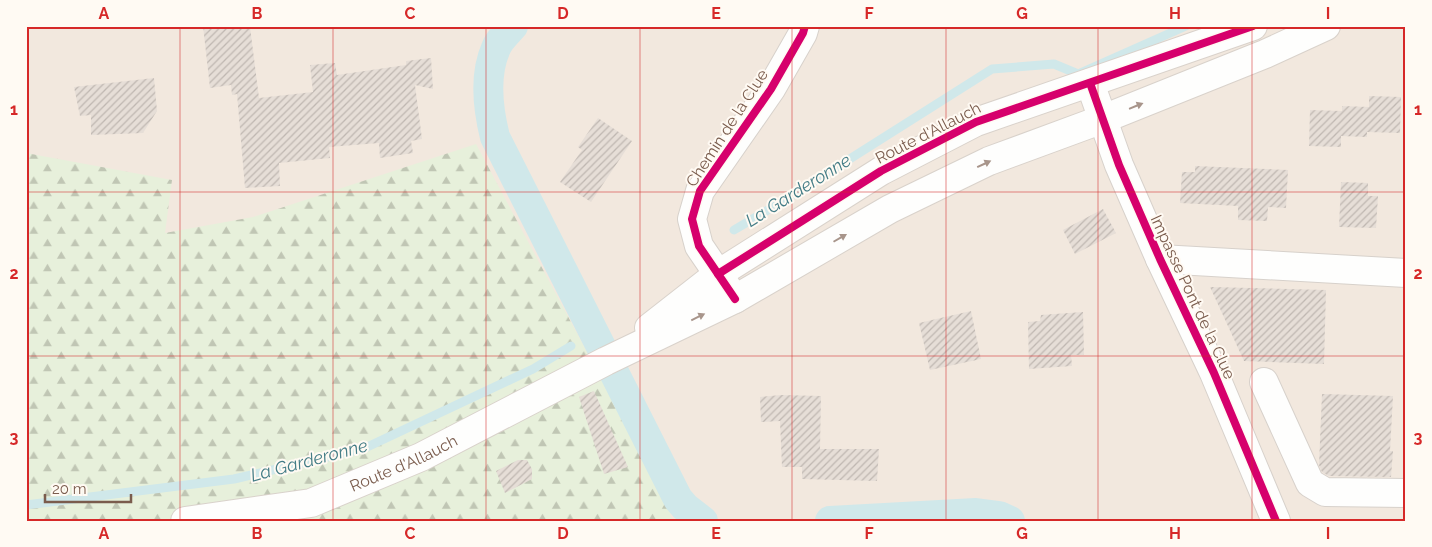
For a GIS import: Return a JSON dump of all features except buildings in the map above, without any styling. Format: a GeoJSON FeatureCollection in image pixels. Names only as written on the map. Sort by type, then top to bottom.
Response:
{"type":"FeatureCollection","features":[{"type":"Feature","properties":{"kind":"main road","name":"Chemin de la Clue"},"geometry":{"type":"LineString","coordinates":[[735,299],[699,246],[692,219],[700,191],[771,89],[805,26]]}},
{"type":"Feature","properties":{"kind":"main road","name":"Route d'Allauch"},"geometry":{"type":"LineString","coordinates":[[606,361],[718,274],[881,171],[976,122],[1254,26]]}},
{"type":"Feature","properties":{"kind":"main road"},"geometry":{"type":"LineString","coordinates":[[1254,26],[1265,54]]}},
{"type":"Feature","properties":{"kind":"main road","name":"Route d'Allauch"},"geometry":{"type":"LineString","coordinates":[[186,521],[311,503],[421,457],[606,361],[735,299],[890,208],[989,161],[1103,119],[1265,54],[1326,26]]}},
{"type":"Feature","properties":{"kind":"main road","name":"Impasse Pont de la Clue"},"geometry":{"type":"LineString","coordinates":[[1090,83],[1119,165],[1160,259],[1214,373],[1276,521]]}},
{"type":"Feature","properties":{"kind":"main road"},"geometry":{"type":"LineString","coordinates":[[1160,259],[1406,273]]}},
{"type":"Feature","properties":{"kind":"main road"},"geometry":{"type":"LineString","coordinates":[[1264,382],[1310,483],[1325,492],[1406,493]]}},
{"type":"Feature","properties":{"kind":"shaded area"},"geometry":{"type":"Polygon","coordinates":[[[26,26],[1406,26],[1406,521],[26,521],[26,26]]]}},
{"type":"Feature","properties":{"kind":"green space"},"geometry":{"type":"Polygon","coordinates":[[[476,144],[668,504],[672,521],[26,521],[26,153],[172,180],[165,233],[253,217],[476,144]]]}},
{"type":"Feature","properties":{"kind":"waterway"},"geometry":{"type":"LineString","coordinates":[[513,26],[497,45],[490,69],[488,92],[495,137],[678,499],[703,521]]}},
{"type":"Feature","properties":{"kind":"waterway","name":"La Garderonne"},"geometry":{"type":"LineString","coordinates":[[734,230],[992,69],[1054,64],[1078,74],[1186,26]]}},
{"type":"Feature","properties":{"kind":"waterway","name":"La Garderonne"},"geometry":{"type":"LineString","coordinates":[[26,505],[234,479],[365,448],[533,369],[571,346]]}},
{"type":"Feature","properties":{"kind":"waterway"},"geometry":{"type":"LineString","coordinates":[[830,521],[976,513],[999,516],[1010,521]]}},
{"type":"Feature","properties":{"kind":"cycle path"},"geometry":{"type":"LineString","coordinates":[[735,299],[699,246],[692,219],[700,191],[771,89],[803,33],[805,26]]}},
{"type":"Feature","properties":{"kind":"cycle path"},"geometry":{"type":"LineString","coordinates":[[718,274],[881,171],[976,122],[1253,26]]}},
{"type":"Feature","properties":{"kind":"cycle path"},"geometry":{"type":"LineString","coordinates":[[1090,83],[1119,165],[1160,259],[1214,373],[1276,521]]}}]}
